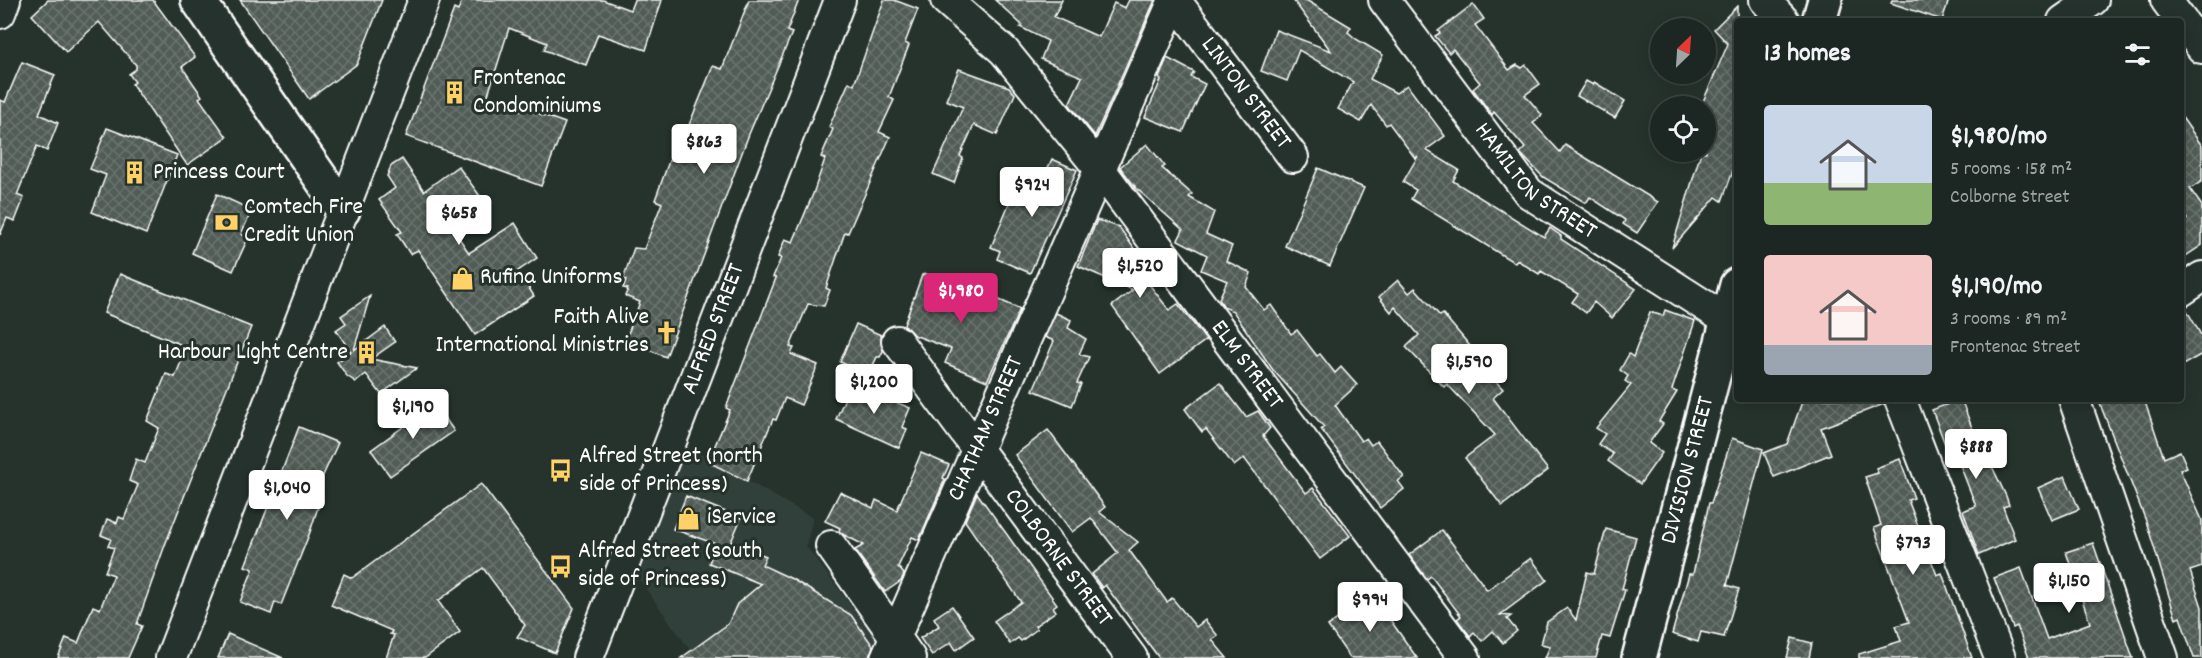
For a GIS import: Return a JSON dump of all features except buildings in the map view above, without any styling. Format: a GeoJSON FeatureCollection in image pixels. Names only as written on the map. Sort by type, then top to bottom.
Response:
{"type":"FeatureCollection","features":[{"type":"Feature","properties":{"kind":"main road"},"geometry":{"type":"LineString","coordinates":[[198,0],[343,210]]}},
{"type":"Feature","properties":{"kind":"main road"},"geometry":{"type":"LineString","coordinates":[[1820,18],[1825,0]]}},
{"type":"Feature","properties":{"kind":"main road","name":"DIVISION STREET"},"geometry":{"type":"LineString","coordinates":[[1647,656],[1734,296]]}},
{"type":"Feature","properties":{"kind":"street"},"geometry":{"type":"LineString","coordinates":[[0,13],[5,0]]}},
{"type":"Feature","properties":{"kind":"street"},"geometry":{"type":"LineString","coordinates":[[171,658],[424,0]]}},
{"type":"Feature","properties":{"kind":"street","name":"ALFRED STREET"},"geometry":{"type":"LineString","coordinates":[[588,658],[840,0]]}},
{"type":"Feature","properties":{"kind":"street","name":"ELM STREET"},"geometry":{"type":"LineString","coordinates":[[946,0],[1004,51],[1099,168],[1465,658]]}},
{"type":"Feature","properties":{"kind":"street","name":"CHATHAM STREET"},"geometry":{"type":"LineString","coordinates":[[897,651],[976,449],[1174,0]]}},
{"type":"Feature","properties":{"kind":"street","name":"LINTON STREET"},"geometry":{"type":"LineString","coordinates":[[1174,0],[1293,158]]}},
{"type":"Feature","properties":{"kind":"street","name":"HAMILTON STREET"},"geometry":{"type":"LineString","coordinates":[[1384,0],[1529,193],[1727,320]]}},
{"type":"Feature","properties":{"kind":"street"},"geometry":{"type":"LineString","coordinates":[[1765,0],[1781,18]]}},
{"type":"Feature","properties":{"kind":"street"},"geometry":{"type":"LineString","coordinates":[[2067,18],[2093,0]]}},
{"type":"Feature","properties":{"kind":"street"},"geometry":{"type":"LineString","coordinates":[[2166,0],[2180,18]]}},
{"type":"Feature","properties":{"kind":"street"},"geometry":{"type":"LineString","coordinates":[[2184,24],[2202,48]]}},
{"type":"Feature","properties":{"kind":"street"},"geometry":{"type":"LineString","coordinates":[[2184,289],[2202,277]]}},
{"type":"Feature","properties":{"kind":"street","name":"COLBORNE STREET"},"geometry":{"type":"LineString","coordinates":[[897,341],[1132,658]]}},
{"type":"Feature","properties":{"kind":"street"},"geometry":{"type":"LineString","coordinates":[[1901,402],[2000,658]]}},
{"type":"Feature","properties":{"kind":"street"},"geometry":{"type":"LineString","coordinates":[[2075,402],[2163,658]]}},
{"type":"Feature","properties":{"kind":"street"},"geometry":{"type":"LineString","coordinates":[[831,546],[897,651]]}},
{"type":"Feature","properties":{"kind":"shaded area"},"geometry":{"type":"Polygon","coordinates":[[[676,440],[813,518],[806,546],[877,640],[868,658],[696,658],[638,578],[676,440]]]}},
{"type":"Feature","properties":{"kind":"place","name":"Frontenac Condominiums"},"geometry":{"type":"Point","coordinates":[455,93]}},
{"type":"Feature","properties":{"kind":"place","name":"Princess Court"},"geometry":{"type":"Point","coordinates":[135,173]}},
{"type":"Feature","properties":{"kind":"place","name":"Comtech Fire Credit Union"},"geometry":{"type":"Point","coordinates":[226,222]}},
{"type":"Feature","properties":{"kind":"place","name":"Rufina Uniforms"},"geometry":{"type":"Point","coordinates":[462,278]}},
{"type":"Feature","properties":{"kind":"place","name":"Faith Alive International Ministries"},"geometry":{"type":"Point","coordinates":[667,332]}},
{"type":"Feature","properties":{"kind":"place","name":"Harbour Light Centre"},"geometry":{"type":"Point","coordinates":[366,353]}},
{"type":"Feature","properties":{"kind":"place","name":"Alfred Street (north side of Princess)"},"geometry":{"type":"Point","coordinates":[561,471]}},
{"type":"Feature","properties":{"kind":"place","name":"iService"},"geometry":{"type":"Point","coordinates":[689,518]}},
{"type":"Feature","properties":{"kind":"place","name":"Alfred Street (south side of Princess)"},"geometry":{"type":"Point","coordinates":[560,566]}}]}
